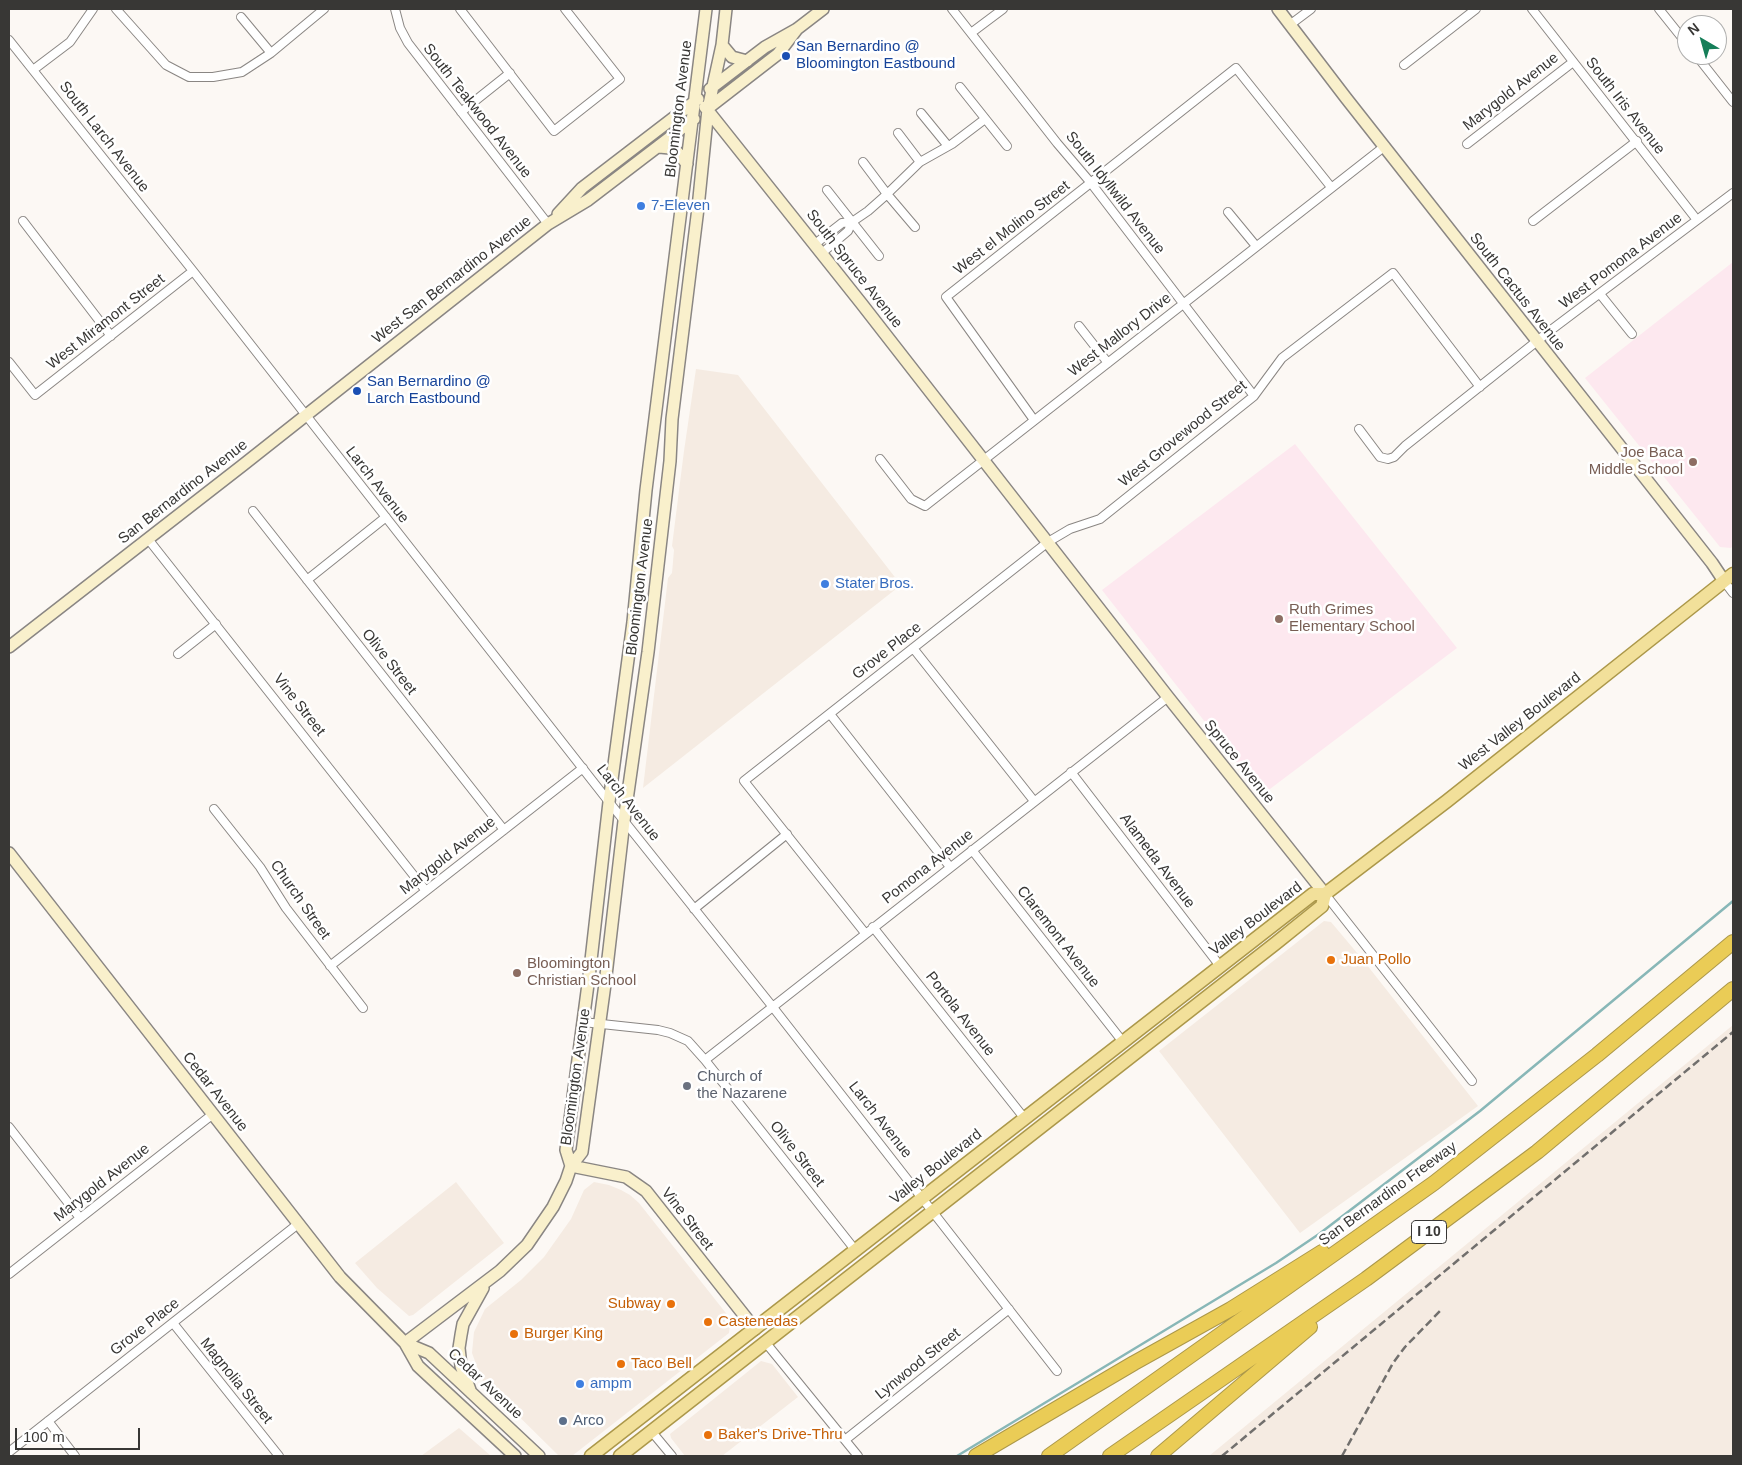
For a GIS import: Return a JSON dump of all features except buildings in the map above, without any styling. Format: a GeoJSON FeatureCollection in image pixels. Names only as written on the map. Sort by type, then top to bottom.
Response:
{"type":"FeatureCollection","features":[{"type":"Feature","properties":{"kind":"highway","name":"San Bernardino Freeway"},"geometry":{"type":"LineString","coordinates":[[1050,1456],[1426,1188],[1597,1055],[1733,942]]}},
{"type":"Feature","properties":{"kind":"highway","name":"I 10"},"geometry":{"type":"LineString","coordinates":[[1110,1456],[1366,1279],[1537,1152],[1733,989]]}},
{"type":"Feature","properties":{"kind":"highway"},"geometry":{"type":"LineString","coordinates":[[976,1456],[1134,1363],[1231,1309],[1336,1243],[1407,1193],[1426,1188]]}},
{"type":"Feature","properties":{"kind":"highway"},"geometry":{"type":"LineString","coordinates":[[1158,1456],[1366,1279]]}},
{"type":"Feature","properties":{"kind":"main road","name":"Bloomington Avenue"},"geometry":{"type":"LineString","coordinates":[[571,1166],[566,1150],[633,622],[638,560],[706,9]]}},
{"type":"Feature","properties":{"kind":"main road","name":"Bloomington Avenue"},"geometry":{"type":"LineString","coordinates":[[405,1343],[487,1282],[515,1258],[541,1226],[560,1194],[571,1166],[582,1152],[600,1024],[624,821],[648,652],[670,461],[672,419],[708,109],[722,45],[726,9]]}},
{"type":"Feature","properties":{"kind":"main road","name":"West San Bernardino Avenue"},"geometry":{"type":"LineString","coordinates":[[548,224],[582,188],[765,47],[797,29],[823,9]]}},
{"type":"Feature","properties":{"kind":"main road","name":"South Cactus Avenue"},"geometry":{"type":"LineString","coordinates":[[1278,9],[1712,563],[1729,577]]}},
{"type":"Feature","properties":{"kind":"main road","name":"West San Bernardino Avenue"},"geometry":{"type":"LineString","coordinates":[[375,360],[548,224],[588,200],[708,109],[778,54],[797,29]]}},
{"type":"Feature","properties":{"kind":"main road"},"geometry":{"type":"LineString","coordinates":[[722,45],[732,57],[747,61]]}},
{"type":"Feature","properties":{"kind":"main road","name":"South Spruce Avenue"},"geometry":{"type":"LineString","coordinates":[[696,101],[708,109],[984,461]]}},
{"type":"Feature","properties":{"kind":"main road"},"geometry":{"type":"LineString","coordinates":[[659,147],[673,149],[678,152],[687,164]]}},
{"type":"Feature","properties":{"kind":"main road","name":"San Bernardino Avenue"},"geometry":{"type":"LineString","coordinates":[[9,647],[375,360]]}},
{"type":"Feature","properties":{"kind":"main road"},"geometry":{"type":"LineString","coordinates":[[663,360],[669,361],[671,366],[668,396],[672,419]]}},
{"type":"Feature","properties":{"kind":"main road","name":"Spruce Avenue"},"geometry":{"type":"LineString","coordinates":[[984,461],[1325,894]]}},
{"type":"Feature","properties":{"kind":"main road"},"geometry":{"type":"LineString","coordinates":[[638,560],[657,563]]}},
{"type":"Feature","properties":{"kind":"main road","name":"West Valley Boulevard"},"geometry":{"type":"LineString","coordinates":[[1325,894],[1454,795],[1729,577]]}},
{"type":"Feature","properties":{"kind":"main road","name":"Cedar Avenue"},"geometry":{"type":"LineString","coordinates":[[9,853],[340,1277],[405,1343],[418,1366],[515,1456]]}},
{"type":"Feature","properties":{"kind":"main road","name":"Valley Boulevard"},"geometry":{"type":"LineString","coordinates":[[591,1456],[1312,894],[1325,894],[1322,906],[620,1456]]}},
{"type":"Feature","properties":{"kind":"main road","name":"Vine Street"},"geometry":{"type":"LineString","coordinates":[[571,1166],[626,1177],[646,1191],[754,1329]]}},
{"type":"Feature","properties":{"kind":"main road"},"geometry":{"type":"LineString","coordinates":[[470,1391],[462,1366],[459,1348],[461,1335],[463,1324],[487,1282]]}},
{"type":"Feature","properties":{"kind":"main road","name":"Cedar Avenue"},"geometry":{"type":"LineString","coordinates":[[405,1343],[429,1353],[539,1456]]}},
{"type":"Feature","properties":{"kind":"street"},"geometry":{"type":"LineString","coordinates":[[33,70],[70,42],[93,9]]}},
{"type":"Feature","properties":{"kind":"street"},"geometry":{"type":"LineString","coordinates":[[116,9],[166,65],[189,77],[213,77],[242,72],[271,53],[324,9]]}},
{"type":"Feature","properties":{"kind":"street","name":"South Teakwood Avenue"},"geometry":{"type":"LineString","coordinates":[[395,9],[405,40],[548,224]]}},
{"type":"Feature","properties":{"kind":"street"},"geometry":{"type":"LineString","coordinates":[[460,9],[554,131],[620,79],[565,9]]}},
{"type":"Feature","properties":{"kind":"street","name":"South Idyllwild Avenue"},"geometry":{"type":"LineString","coordinates":[[952,9],[1057,143],[1091,183],[1254,396]]}},
{"type":"Feature","properties":{"kind":"street"},"geometry":{"type":"LineString","coordinates":[[971,33],[1003,9]]}},
{"type":"Feature","properties":{"kind":"street"},"geometry":{"type":"LineString","coordinates":[[1291,24],[1312,9]]}},
{"type":"Feature","properties":{"kind":"street"},"geometry":{"type":"LineString","coordinates":[[1404,65],[1476,9]]}},
{"type":"Feature","properties":{"kind":"street","name":"South Iris Avenue"},"geometry":{"type":"LineString","coordinates":[[1532,9],[1697,220]]}},
{"type":"Feature","properties":{"kind":"street"},"geometry":{"type":"LineString","coordinates":[[1660,9],[1677,31]]}},
{"type":"Feature","properties":{"kind":"street"},"geometry":{"type":"LineString","coordinates":[[241,17],[271,53]]}},
{"type":"Feature","properties":{"kind":"street","name":"South Larch Avenue"},"geometry":{"type":"LineString","coordinates":[[9,40],[177,252]]}},
{"type":"Feature","properties":{"kind":"street","name":"Marygold Avenue"},"geometry":{"type":"LineString","coordinates":[[1467,144],[1573,62]]}},
{"type":"Feature","properties":{"kind":"street"},"geometry":{"type":"LineString","coordinates":[[1704,65],[1733,102]]}},
{"type":"Feature","properties":{"kind":"street","name":"West el Molino Street"},"geometry":{"type":"LineString","coordinates":[[1034,420],[946,297],[1236,68],[1331,187]]}},
{"type":"Feature","properties":{"kind":"street"},"geometry":{"type":"LineString","coordinates":[[460,112],[510,73]]}},
{"type":"Feature","properties":{"kind":"street"},"geometry":{"type":"LineString","coordinates":[[960,87],[1007,146]]}},
{"type":"Feature","properties":{"kind":"street"},"geometry":{"type":"LineString","coordinates":[[921,114],[948,146]]}},
{"type":"Feature","properties":{"kind":"street"},"geometry":{"type":"LineString","coordinates":[[819,249],[842,224],[852,222],[887,194],[920,162],[948,146],[986,119]]}},
{"type":"Feature","properties":{"kind":"street"},"geometry":{"type":"LineString","coordinates":[[898,133],[920,162]]}},
{"type":"Feature","properties":{"kind":"street"},"geometry":{"type":"LineString","coordinates":[[1532,222],[1637,141]]}},
{"type":"Feature","properties":{"kind":"street","name":"West Mallory Drive"},"geometry":{"type":"LineString","coordinates":[[880,459],[911,500],[925,506],[1385,146]]}},
{"type":"Feature","properties":{"kind":"street"},"geometry":{"type":"LineString","coordinates":[[863,162],[915,227]]}},
{"type":"Feature","properties":{"kind":"street"},"geometry":{"type":"LineString","coordinates":[[827,190],[879,256]]}},
{"type":"Feature","properties":{"kind":"street","name":"West Pomona Avenue"},"geometry":{"type":"LineString","coordinates":[[1360,429],[1380,456],[1388,459],[1394,457],[1405,446],[1537,341],[1733,193]]}},
{"type":"Feature","properties":{"kind":"street"},"geometry":{"type":"LineString","coordinates":[[1228,212],[1256,246]]}},
{"type":"Feature","properties":{"kind":"street"},"geometry":{"type":"LineString","coordinates":[[23,221],[111,336]]}},
{"type":"Feature","properties":{"kind":"street","name":"Larch Avenue"},"geometry":{"type":"LineString","coordinates":[[177,252],[1058,1371]]}},
{"type":"Feature","properties":{"kind":"street","name":"West Miramont Street"},"geometry":{"type":"LineString","coordinates":[[9,362],[35,395],[193,271]]}},
{"type":"Feature","properties":{"kind":"street","name":"West Grovewood Street"},"geometry":{"type":"LineString","coordinates":[[1048,542],[1070,529],[1100,519],[1254,396],[1282,358],[1393,273],[1480,387]]}},
{"type":"Feature","properties":{"kind":"street"},"geometry":{"type":"LineString","coordinates":[[1600,294],[1632,334]]}},
{"type":"Feature","properties":{"kind":"street"},"geometry":{"type":"LineString","coordinates":[[1079,326],[1108,363]]}},
{"type":"Feature","properties":{"kind":"street","name":"Olive Street"},"geometry":{"type":"LineString","coordinates":[[253,511],[504,830]]}},
{"type":"Feature","properties":{"kind":"street"},"geometry":{"type":"LineString","coordinates":[[307,580],[386,517]]}},
{"type":"Feature","properties":{"kind":"street","name":"Vine Street"},"geometry":{"type":"LineString","coordinates":[[148,539],[426,890]]}},
{"type":"Feature","properties":{"kind":"street","name":"Grove Place"},"geometry":{"type":"LineString","coordinates":[[787,834],[744,781],[1048,542]]}},
{"type":"Feature","properties":{"kind":"street","name":"South Cactus Avenue"},"geometry":{"type":"LineString","coordinates":[[1729,577],[1733,593]]}},
{"type":"Feature","properties":{"kind":"street"},"geometry":{"type":"LineString","coordinates":[[178,654],[216,624]]}},
{"type":"Feature","properties":{"kind":"street"},"geometry":{"type":"LineString","coordinates":[[913,648],[1034,802]]}},
{"type":"Feature","properties":{"kind":"street","name":"Pomona Avenue"},"geometry":{"type":"LineString","coordinates":[[705,1060],[1168,697]]}},
{"type":"Feature","properties":{"kind":"street"},"geometry":{"type":"LineString","coordinates":[[830,714],[950,867]]}},
{"type":"Feature","properties":{"kind":"street","name":"Marygold Avenue"},"geometry":{"type":"LineString","coordinates":[[330,966],[583,768]]}},
{"type":"Feature","properties":{"kind":"street","name":"Alameda Avenue"},"geometry":{"type":"LineString","coordinates":[[1071,772],[1220,966]]}},
{"type":"Feature","properties":{"kind":"street","name":"Church Street"},"geometry":{"type":"LineString","coordinates":[[214,809],[260,867],[286,908],[363,1008]]}},
{"type":"Feature","properties":{"kind":"street"},"geometry":{"type":"LineString","coordinates":[[694,909],[787,834],[865,933]]}},
{"type":"Feature","properties":{"kind":"street","name":"Claremont Avenue"},"geometry":{"type":"LineString","coordinates":[[972,850],[1123,1042]]}},
{"type":"Feature","properties":{"kind":"street","name":"Spruce Avenue"},"geometry":{"type":"LineString","coordinates":[[1325,894],[1472,1081]]}},
{"type":"Feature","properties":{"kind":"street","name":"Portola Avenue"},"geometry":{"type":"LineString","coordinates":[[873,927],[1025,1119]]}},
{"type":"Feature","properties":{"kind":"street","name":"Olive Street"},"geometry":{"type":"LineString","coordinates":[[583,1022],[658,1030],[688,1041],[856,1251]]}},
{"type":"Feature","properties":{"kind":"street","name":"Marygold Avenue"},"geometry":{"type":"LineString","coordinates":[[9,1274],[213,1114]]}},
{"type":"Feature","properties":{"kind":"street"},"geometry":{"type":"LineString","coordinates":[[9,1127],[80,1218]]}},
{"type":"Feature","properties":{"kind":"street","name":"Grove Place"},"geometry":{"type":"LineString","coordinates":[[9,1452],[298,1224]]}},
{"type":"Feature","properties":{"kind":"street","name":"Lynwood Street"},"geometry":{"type":"LineString","coordinates":[[845,1440],[1009,1309]]}},
{"type":"Feature","properties":{"kind":"street","name":"Magnolia Street"},"geometry":{"type":"LineString","coordinates":[[173,1323],[279,1456]]}},
{"type":"Feature","properties":{"kind":"street"},"geometry":{"type":"LineString","coordinates":[[766,1343],[858,1456]]}},
{"type":"Feature","properties":{"kind":"street"},"geometry":{"type":"LineString","coordinates":[[48,1422],[75,1456]]}},
{"type":"Feature","properties":{"kind":"street"},"geometry":{"type":"LineString","coordinates":[[652,1432],[672,1456]]}},
{"type":"Feature","properties":{"kind":"shaded area","name":"Joe Baca Middle School"},"geometry":{"type":"Polygon","coordinates":[[[1733,262],[1733,546],[1731,548],[1720,547],[1585,378],[1733,262]]]}},
{"type":"Feature","properties":{"kind":"shaded area"},"geometry":{"type":"Polygon","coordinates":[[[696,369],[738,375],[901,585],[643,788],[668,578],[672,573],[674,550],[672,546],[696,369]]]}},
{"type":"Feature","properties":{"kind":"shaded area","name":"Ruth Grimes Elementary School"},"geometry":{"type":"Polygon","coordinates":[[[1295,444],[1457,648],[1262,795],[1102,590],[1295,444]]]}},
{"type":"Feature","properties":{"kind":"shaded area"},"geometry":{"type":"Polygon","coordinates":[[[1324,921],[1331,922],[1363,960],[1478,1106],[1300,1233],[1159,1051],[1324,921]]]}},
{"type":"Feature","properties":{"kind":"shaded area"},"geometry":{"type":"Polygon","coordinates":[[[1733,1025],[1733,1456],[1209,1456],[1733,1025]]]}},
{"type":"Feature","properties":{"kind":"shaded area"},"geometry":{"type":"Polygon","coordinates":[[[456,1182],[504,1243],[413,1315],[409,1316],[377,1288],[355,1263],[456,1182]]]}},
{"type":"Feature","properties":{"kind":"shaded area"},"geometry":{"type":"Polygon","coordinates":[[[594,1182],[621,1190],[639,1203],[729,1317],[729,1333],[572,1456],[559,1456],[482,1380],[472,1353],[474,1332],[485,1309],[521,1280],[544,1257],[571,1219],[584,1190],[594,1182]]]}},
{"type":"Feature","properties":{"kind":"shaded area"},"geometry":{"type":"Polygon","coordinates":[[[761,1361],[772,1364],[798,1397],[722,1456],[685,1456],[670,1434],[761,1361]]]}},
{"type":"Feature","properties":{"kind":"shaded area"},"geometry":{"type":"Polygon","coordinates":[[[459,1428],[491,1456],[421,1456],[459,1428]]]}},
{"type":"Feature","properties":{"kind":"waterway"},"geometry":{"type":"LineString","coordinates":[[957,1456],[1276,1263],[1319,1234],[1480,1111],[1733,901]]}},
{"type":"Feature","properties":{"kind":"railway"},"geometry":{"type":"LineString","coordinates":[[1222,1456],[1733,1032]]}},
{"type":"Feature","properties":{"kind":"railway"},"geometry":{"type":"LineString","coordinates":[[1342,1456],[1393,1363],[1405,1347],[1440,1311]]}},
{"type":"Feature","properties":{"kind":"place","name":"San Bernardino @ Bloomington Eastbound"},"geometry":{"type":"Point","coordinates":[786,56]}},
{"type":"Feature","properties":{"kind":"place","name":"7-Eleven"},"geometry":{"type":"Point","coordinates":[641,206]}},
{"type":"Feature","properties":{"kind":"place","name":"San Bernardino @ Larch Eastbound"},"geometry":{"type":"Point","coordinates":[357,391]}},
{"type":"Feature","properties":{"kind":"place","name":"Joe Baca Middle School"},"geometry":{"type":"Point","coordinates":[1693,462]}},
{"type":"Feature","properties":{"kind":"place","name":"Stater Bros."},"geometry":{"type":"Point","coordinates":[825,584]}},
{"type":"Feature","properties":{"kind":"place","name":"Ruth Grimes Elementary School"},"geometry":{"type":"Point","coordinates":[1279,619]}},
{"type":"Feature","properties":{"kind":"place","name":"Juan Pollo"},"geometry":{"type":"Point","coordinates":[1331,960]}},
{"type":"Feature","properties":{"kind":"place","name":"Bloomington Christian School"},"geometry":{"type":"Point","coordinates":[517,973]}},
{"type":"Feature","properties":{"kind":"place","name":"Church of the Nazarene"},"geometry":{"type":"Point","coordinates":[687,1086]}},
{"type":"Feature","properties":{"kind":"place","name":"Subway"},"geometry":{"type":"Point","coordinates":[671,1304]}},
{"type":"Feature","properties":{"kind":"place","name":"Castenedas"},"geometry":{"type":"Point","coordinates":[708,1322]}},
{"type":"Feature","properties":{"kind":"place","name":"Burger King"},"geometry":{"type":"Point","coordinates":[514,1334]}},
{"type":"Feature","properties":{"kind":"place","name":"Taco Bell"},"geometry":{"type":"Point","coordinates":[621,1364]}},
{"type":"Feature","properties":{"kind":"place","name":"ampm"},"geometry":{"type":"Point","coordinates":[580,1384]}},
{"type":"Feature","properties":{"kind":"place","name":"Arco"},"geometry":{"type":"Point","coordinates":[563,1421]}},
{"type":"Feature","properties":{"kind":"place","name":"Baker's Drive-Thru"},"geometry":{"type":"Point","coordinates":[708,1435]}}]}
